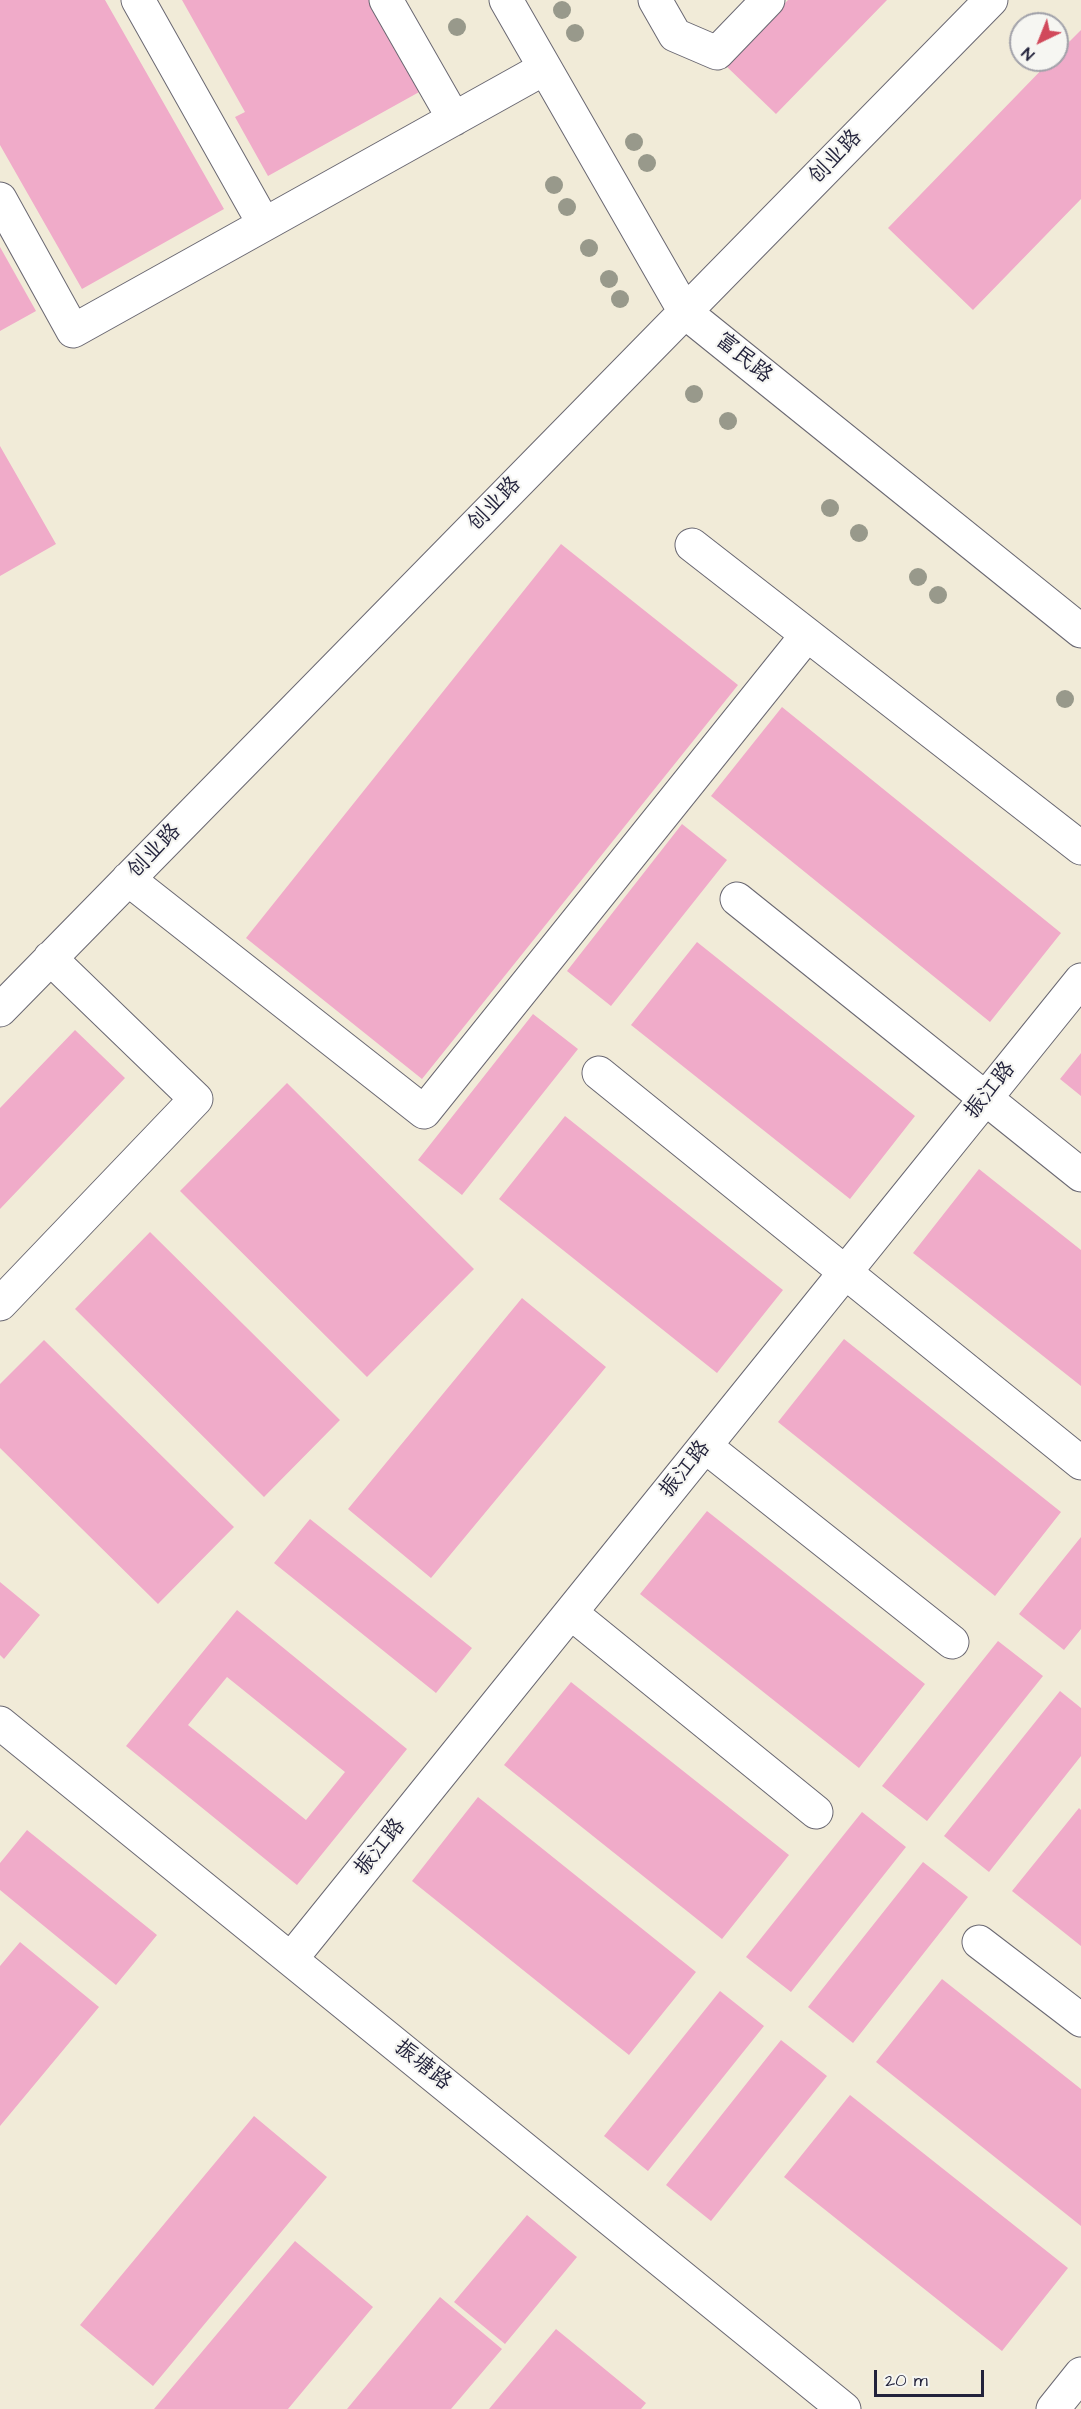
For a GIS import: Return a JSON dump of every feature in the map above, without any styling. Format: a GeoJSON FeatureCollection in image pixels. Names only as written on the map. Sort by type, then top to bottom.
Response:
{"type":"FeatureCollection","features":[{"type":"Feature","properties":{"kind":"street"},"geometry":{"type":"LineString","coordinates":[[138,0],[264,224]]}},
{"type":"Feature","properties":{"kind":"street"},"geometry":{"type":"LineString","coordinates":[[386,0],[454,119]]}},
{"type":"Feature","properties":{"kind":"street","name":"富民路"},"geometry":{"type":"LineString","coordinates":[[506,0],[685,312],[1081,632]]}},
{"type":"Feature","properties":{"kind":"street"},"geometry":{"type":"LineString","coordinates":[[655,0],[675,36],[717,53],[768,0]]}},
{"type":"Feature","properties":{"kind":"street","name":"创业路"},"geometry":{"type":"LineString","coordinates":[[0,1010],[991,0]]}},
{"type":"Feature","properties":{"kind":"street"},"geometry":{"type":"LineString","coordinates":[[0,200],[73,331],[545,68]]}},
{"type":"Feature","properties":{"kind":"street"},"geometry":{"type":"LineString","coordinates":[[692,545],[1081,848]]}},
{"type":"Feature","properties":{"kind":"street"},"geometry":{"type":"LineString","coordinates":[[128,879],[424,1112],[807,635]]}},
{"type":"Feature","properties":{"kind":"street"},"geometry":{"type":"LineString","coordinates":[[736,900],[1081,1175]]}},
{"type":"Feature","properties":{"kind":"street"},"geometry":{"type":"LineString","coordinates":[[0,1304],[196,1099],[50,958]]}},
{"type":"Feature","properties":{"kind":"street","name":"振江路"},"geometry":{"type":"LineString","coordinates":[[291,1959],[1081,980]]}},
{"type":"Feature","properties":{"kind":"street"},"geometry":{"type":"LineString","coordinates":[[599,1074],[1081,1463]]}},
{"type":"Feature","properties":{"kind":"street"},"geometry":{"type":"LineString","coordinates":[[705,1446],[952,1642]]}},
{"type":"Feature","properties":{"kind":"street"},"geometry":{"type":"LineString","coordinates":[[571,1613],[816,1812]]}},
{"type":"Feature","properties":{"kind":"street","name":"振塘路"},"geometry":{"type":"LineString","coordinates":[[0,1723],[844,2409]]}},
{"type":"Feature","properties":{"kind":"street"},"geometry":{"type":"LineString","coordinates":[[979,1942],[1081,2020]]}},
{"type":"Feature","properties":{"kind":"street"},"geometry":{"type":"LineString","coordinates":[[1053,2409],[1081,2374]]}},
{"type":"Feature","properties":{"kind":"building"},"geometry":{"type":"Polygon","coordinates":[[[0,0],[105,0],[224,209],[82,289],[0,145],[0,0]]]}},
{"type":"Feature","properties":{"kind":"building"},"geometry":{"type":"Polygon","coordinates":[[[182,0],[369,0],[421,91],[268,176],[235,117],[245,112],[182,0]]]}},
{"type":"Feature","properties":{"kind":"building"},"geometry":{"type":"Polygon","coordinates":[[[788,0],[887,0],[776,114],[725,65],[788,0]]]}},
{"type":"Feature","properties":{"kind":"building"},"geometry":{"type":"Polygon","coordinates":[[[1081,30],[1081,199],[973,310],[888,228],[1039,72],[1069,72],[1069,42],[1081,30]]]}},
{"type":"Feature","properties":{"kind":"building"},"geometry":{"type":"Polygon","coordinates":[[[0,247],[36,311],[0,331],[0,247]]]}},
{"type":"Feature","properties":{"kind":"building"},"geometry":{"type":"Polygon","coordinates":[[[0,446],[56,544],[0,576],[0,446]]]}},
{"type":"Feature","properties":{"kind":"building"},"geometry":{"type":"Polygon","coordinates":[[[561,544],[738,685],[422,1079],[246,938],[561,544]]]}},
{"type":"Feature","properties":{"kind":"building"},"geometry":{"type":"Polygon","coordinates":[[[782,707],[1061,933],[990,1022],[711,796],[782,707]]]}},
{"type":"Feature","properties":{"kind":"building"},"geometry":{"type":"Polygon","coordinates":[[[682,824],[727,860],[611,1006],[567,971],[682,824]]]}},
{"type":"Feature","properties":{"kind":"building"},"geometry":{"type":"Polygon","coordinates":[[[697,942],[915,1116],[850,1199],[631,1025],[697,942]]]}},
{"type":"Feature","properties":{"kind":"building"},"geometry":{"type":"Polygon","coordinates":[[[533,1014],[578,1049],[462,1195],[418,1160],[533,1014]]]}},
{"type":"Feature","properties":{"kind":"building"},"geometry":{"type":"Polygon","coordinates":[[[75,1030],[125,1078],[0,1209],[0,1108],[75,1030]]]}},
{"type":"Feature","properties":{"kind":"building"},"geometry":{"type":"Polygon","coordinates":[[[1081,1053],[1081,1096],[1060,1079],[1081,1053]]]}},
{"type":"Feature","properties":{"kind":"building"},"geometry":{"type":"Polygon","coordinates":[[[287,1083],[474,1269],[367,1377],[180,1191],[287,1083]]]}},
{"type":"Feature","properties":{"kind":"building"},"geometry":{"type":"Polygon","coordinates":[[[565,1116],[783,1290],[717,1373],[499,1199],[565,1116]]]}},
{"type":"Feature","properties":{"kind":"building"},"geometry":{"type":"Polygon","coordinates":[[[979,1169],[1081,1250],[1081,1386],[913,1253],[979,1169]]]}},
{"type":"Feature","properties":{"kind":"building"},"geometry":{"type":"Polygon","coordinates":[[[150,1232],[340,1420],[264,1497],[75,1309],[150,1232]]]}},
{"type":"Feature","properties":{"kind":"building"},"geometry":{"type":"Polygon","coordinates":[[[522,1298],[606,1367],[431,1578],[348,1509],[522,1298]]]}},
{"type":"Feature","properties":{"kind":"building"},"geometry":{"type":"Polygon","coordinates":[[[844,1339],[1061,1512],[995,1596],[778,1422],[844,1339]]]}},
{"type":"Feature","properties":{"kind":"building"},"geometry":{"type":"Polygon","coordinates":[[[44,1340],[234,1527],[158,1604],[0,1448],[0,1384],[44,1340]]]}},
{"type":"Feature","properties":{"kind":"building"},"geometry":{"type":"Polygon","coordinates":[[[707,1511],[925,1684],[859,1768],[640,1594],[707,1511]]]}},
{"type":"Feature","properties":{"kind":"building"},"geometry":{"type":"Polygon","coordinates":[[[310,1519],[472,1648],[436,1693],[274,1563],[310,1519]]]}},
{"type":"Feature","properties":{"kind":"building"},"geometry":{"type":"Polygon","coordinates":[[[1081,1537],[1081,1629],[1064,1650],[1019,1614],[1081,1537]]]}},
{"type":"Feature","properties":{"kind":"building"},"geometry":{"type":"Polygon","coordinates":[[[0,1582],[40,1615],[4,1659],[0,1655],[0,1582]]]}},
{"type":"Feature","properties":{"kind":"building"},"geometry":{"type":"Polygon","coordinates":[[[237,1610],[407,1749],[297,1885],[126,1746],[237,1610]],[[227,1677],[188,1725],[306,1820],[345,1772],[227,1677]]]}},
{"type":"Feature","properties":{"kind":"building"},"geometry":{"type":"Polygon","coordinates":[[[998,1641],[1043,1676],[927,1821],[882,1786],[998,1641]]]}},
{"type":"Feature","properties":{"kind":"building"},"geometry":{"type":"Polygon","coordinates":[[[571,1682],[789,1855],[722,1939],[504,1765],[571,1682]]]}},
{"type":"Feature","properties":{"kind":"building"},"geometry":{"type":"Polygon","coordinates":[[[1060,1691],[1081,1708],[1081,1756],[989,1872],[944,1836],[1060,1691]]]}},
{"type":"Feature","properties":{"kind":"building"},"geometry":{"type":"Polygon","coordinates":[[[478,1797],[696,1972],[629,2055],[412,1881],[478,1797]]]}},
{"type":"Feature","properties":{"kind":"building"},"geometry":{"type":"Polygon","coordinates":[[[1079,1808],[1081,1810],[1081,1946],[1012,1891],[1079,1808]]]}},
{"type":"Feature","properties":{"kind":"building"},"geometry":{"type":"Polygon","coordinates":[[[862,1812],[906,1847],[791,1992],[746,1957],[862,1812]]]}},
{"type":"Feature","properties":{"kind":"building"},"geometry":{"type":"Polygon","coordinates":[[[27,1830],[157,1935],[116,1985],[0,1890],[0,1863],[27,1830]]]}},
{"type":"Feature","properties":{"kind":"building"},"geometry":{"type":"Polygon","coordinates":[[[923,1862],[968,1897],[853,2043],[808,2007],[923,1862]]]}},
{"type":"Feature","properties":{"kind":"building"},"geometry":{"type":"Polygon","coordinates":[[[20,1942],[99,2007],[0,2126],[0,1966],[20,1942]]]}},
{"type":"Feature","properties":{"kind":"building"},"geometry":{"type":"Polygon","coordinates":[[[942,1979],[1081,2089],[1081,2226],[876,2062],[942,1979]]]}},
{"type":"Feature","properties":{"kind":"building"},"geometry":{"type":"Polygon","coordinates":[[[720,1991],[764,2026],[648,2171],[604,2136],[720,1991]]]}},
{"type":"Feature","properties":{"kind":"building"},"geometry":{"type":"Polygon","coordinates":[[[781,2040],[827,2076],[711,2221],[666,2185],[781,2040]]]}},
{"type":"Feature","properties":{"kind":"building"},"geometry":{"type":"Polygon","coordinates":[[[850,2095],[1068,2268],[1002,2351],[784,2177],[850,2095]]]}},
{"type":"Feature","properties":{"kind":"building"},"geometry":{"type":"Polygon","coordinates":[[[254,2116],[327,2177],[153,2386],[80,2325],[254,2116]]]}},
{"type":"Feature","properties":{"kind":"building"},"geometry":{"type":"Polygon","coordinates":[[[527,2215],[577,2257],[505,2344],[454,2302],[527,2215]]]}},
{"type":"Feature","properties":{"kind":"building"},"geometry":{"type":"Polygon","coordinates":[[[295,2241],[373,2307],[288,2409],[154,2409],[295,2241]]]}},
{"type":"Feature","properties":{"kind":"building"},"geometry":{"type":"Polygon","coordinates":[[[440,2297],[502,2349],[451,2409],[347,2409],[440,2297]]]}},
{"type":"Feature","properties":{"kind":"building"},"geometry":{"type":"Polygon","coordinates":[[[556,2329],[646,2403],[641,2409],[489,2409],[556,2329]]]}}]}
